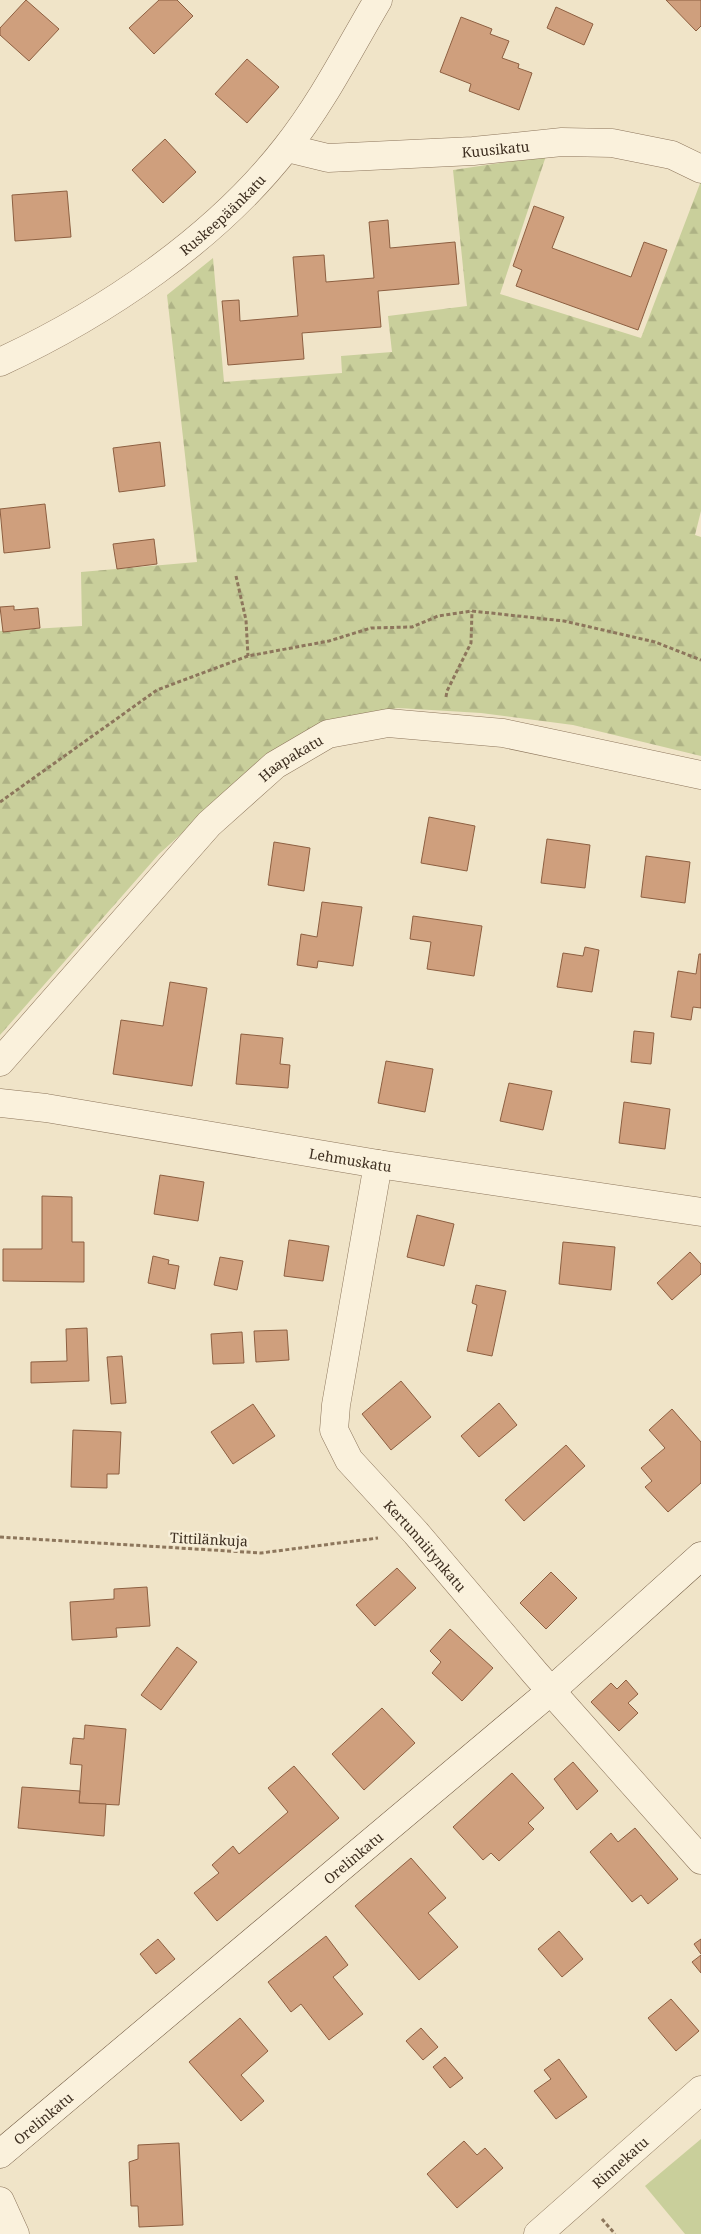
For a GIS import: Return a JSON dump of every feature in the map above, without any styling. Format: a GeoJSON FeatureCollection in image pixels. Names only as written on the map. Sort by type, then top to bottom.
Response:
{"type":"FeatureCollection","features":[{"type":"Feature","properties":{"kind":"street","name":"Ruskeepäänkatu"},"geometry":{"type":"LineString","coordinates":[[0,362],[75,322],[146,279],[205,233],[260,179],[286,148],[310,114],[378,0]]}},
{"type":"Feature","properties":{"kind":"street","name":"Kuusikatu"},"geometry":{"type":"LineString","coordinates":[[286,148],[328,158],[473,150],[562,142],[612,143],[672,155],[701,169]]}},
{"type":"Feature","properties":{"kind":"street","name":"Haapakatu"},"geometry":{"type":"LineString","coordinates":[[0,1062],[209,824],[275,765],[328,734],[388,723],[503,733],[701,775]]}},
{"type":"Feature","properties":{"kind":"street","name":"Lehmuskatu"},"geometry":{"type":"LineString","coordinates":[[0,1103],[46,1108],[378,1164],[701,1212]]}},
{"type":"Feature","properties":{"kind":"street","name":"Kertunniitynkatu"},"geometry":{"type":"LineString","coordinates":[[378,1164],[336,1405],[334,1430],[349,1460],[416,1532],[535,1673],[701,1860]]}},
{"type":"Feature","properties":{"kind":"street","name":"Orelinkatu"},"geometry":{"type":"LineString","coordinates":[[0,2154],[552,1690],[701,1556]]}},
{"type":"Feature","properties":{"kind":"street","name":"Rinnekatu"},"geometry":{"type":"LineString","coordinates":[[538,2234],[701,2090]]}},
{"type":"Feature","properties":{"kind":"street"},"geometry":{"type":"LineString","coordinates":[[0,2201],[15,2234]]}},
{"type":"Feature","properties":{"kind":"path"},"geometry":{"type":"LineString","coordinates":[[236,576],[246,620],[248,656]]}},
{"type":"Feature","properties":{"kind":"path"},"geometry":{"type":"LineString","coordinates":[[441,728],[447,691],[471,643],[472,611]]}},
{"type":"Feature","properties":{"kind":"path"},"geometry":{"type":"LineString","coordinates":[[0,802],[156,690],[248,656],[329,640],[371,628],[412,626],[438,616],[472,611],[564,621],[655,642],[701,660]]}},
{"type":"Feature","properties":{"kind":"path","name":"Tittilänkuja"},"geometry":{"type":"LineString","coordinates":[[0,1537],[260,1553],[416,1532]]}},
{"type":"Feature","properties":{"kind":"green space"},"geometry":{"type":"Polygon","coordinates":[[[546,156],[500,294],[641,338],[701,181],[701,511],[695,535],[701,537],[701,756],[573,725],[481,713],[398,708],[330,721],[263,760],[159,854],[0,1035],[0,631],[82,626],[81,572],[197,562],[167,295],[213,258],[224,382],[342,373],[341,356],[392,352],[388,316],[467,306],[453,170],[546,156]]]}},
{"type":"Feature","properties":{"kind":"green space"},"geometry":{"type":"Polygon","coordinates":[[[701,2139],[701,2234],[685,2234],[645,2186],[701,2139]]]}},
{"type":"Feature","properties":{"kind":"building"},"geometry":{"type":"Polygon","coordinates":[[[26,0],[59,29],[29,61],[0,35],[0,28],[26,0]]]}},
{"type":"Feature","properties":{"kind":"building"},"geometry":{"type":"Polygon","coordinates":[[[159,0],[177,0],[193,16],[154,54],[129,28],[159,0]]]}},
{"type":"Feature","properties":{"kind":"building"},"geometry":{"type":"Polygon","coordinates":[[[666,0],[701,0],[701,26],[696,31],[666,0]]]}},
{"type":"Feature","properties":{"kind":"building"},"geometry":{"type":"Polygon","coordinates":[[[556,7],[593,24],[584,45],[547,28],[556,7]]]}},
{"type":"Feature","properties":{"kind":"building"},"geometry":{"type":"Polygon","coordinates":[[[461,17],[492,29],[490,34],[509,41],[502,58],[519,64],[518,68],[532,73],[519,110],[469,91],[471,84],[440,72],[461,17]]]}},
{"type":"Feature","properties":{"kind":"building"},"geometry":{"type":"Polygon","coordinates":[[[247,59],[279,87],[247,123],[215,94],[247,59]]]}},
{"type":"Feature","properties":{"kind":"building"},"geometry":{"type":"Polygon","coordinates":[[[165,139],[196,172],[163,203],[132,170],[165,139]]]}},
{"type":"Feature","properties":{"kind":"building"},"geometry":{"type":"Polygon","coordinates":[[[67,191],[71,237],[15,241],[12,195],[67,191]]]}},
{"type":"Feature","properties":{"kind":"building"},"geometry":{"type":"Polygon","coordinates":[[[534,206],[564,217],[552,248],[631,277],[644,242],[667,250],[638,330],[516,286],[522,270],[513,266],[534,206]]]}},
{"type":"Feature","properties":{"kind":"building"},"geometry":{"type":"Polygon","coordinates":[[[388,220],[390,248],[455,242],[459,284],[378,291],[381,327],[302,333],[304,359],[228,365],[222,301],[239,300],[240,321],[298,316],[293,257],[324,255],[326,282],[374,278],[369,222],[388,220]]]}},
{"type":"Feature","properties":{"kind":"building"},"geometry":{"type":"Polygon","coordinates":[[[160,442],[165,486],[119,492],[113,448],[160,442]]]}},
{"type":"Feature","properties":{"kind":"building"},"geometry":{"type":"Polygon","coordinates":[[[45,504],[50,548],[4,553],[0,509],[45,504]]]}},
{"type":"Feature","properties":{"kind":"building"},"geometry":{"type":"Polygon","coordinates":[[[154,539],[157,564],[117,569],[113,544],[154,539]]]}},
{"type":"Feature","properties":{"kind":"building"},"geometry":{"type":"Polygon","coordinates":[[[14,606],[14,610],[38,608],[40,628],[3,632],[0,607],[14,606]]]}},
{"type":"Feature","properties":{"kind":"building"},"geometry":{"type":"Polygon","coordinates":[[[429,817],[475,826],[467,871],[421,863],[429,817]]]}},
{"type":"Feature","properties":{"kind":"building"},"geometry":{"type":"Polygon","coordinates":[[[547,839],[590,845],[585,888],[541,883],[547,839]]]}},
{"type":"Feature","properties":{"kind":"building"},"geometry":{"type":"Polygon","coordinates":[[[274,842],[310,848],[304,891],[268,885],[274,842]]]}},
{"type":"Feature","properties":{"kind":"building"},"geometry":{"type":"Polygon","coordinates":[[[646,856],[690,862],[685,903],[641,897],[646,856]]]}},
{"type":"Feature","properties":{"kind":"building"},"geometry":{"type":"Polygon","coordinates":[[[322,902],[362,907],[353,966],[318,961],[317,968],[297,965],[301,934],[317,937],[322,902]]]}},
{"type":"Feature","properties":{"kind":"building"},"geometry":{"type":"Polygon","coordinates":[[[413,916],[482,926],[474,976],[427,969],[431,942],[410,939],[413,916]]]}},
{"type":"Feature","properties":{"kind":"building"},"geometry":{"type":"Polygon","coordinates":[[[585,947],[599,950],[592,992],[557,987],[563,953],[583,956],[585,947]]]}},
{"type":"Feature","properties":{"kind":"building"},"geometry":{"type":"Polygon","coordinates":[[[699,954],[701,954],[701,1008],[693,1007],[691,1020],[671,1017],[678,971],[696,974],[699,954]]]}},
{"type":"Feature","properties":{"kind":"building"},"geometry":{"type":"Polygon","coordinates":[[[170,982],[207,988],[192,1086],[113,1074],[121,1020],[163,1026],[170,982]]]}},
{"type":"Feature","properties":{"kind":"building"},"geometry":{"type":"Polygon","coordinates":[[[634,1031],[654,1033],[651,1064],[631,1062],[634,1031]]]}},
{"type":"Feature","properties":{"kind":"building"},"geometry":{"type":"Polygon","coordinates":[[[241,1034],[283,1038],[280,1064],[290,1065],[288,1088],[236,1084],[241,1034]]]}},
{"type":"Feature","properties":{"kind":"building"},"geometry":{"type":"Polygon","coordinates":[[[386,1061],[433,1069],[425,1112],[378,1103],[386,1061]]]}},
{"type":"Feature","properties":{"kind":"building"},"geometry":{"type":"Polygon","coordinates":[[[509,1083],[552,1091],[543,1130],[500,1121],[509,1083]]]}},
{"type":"Feature","properties":{"kind":"building"},"geometry":{"type":"Polygon","coordinates":[[[624,1102],[670,1109],[665,1149],[619,1143],[624,1102]]]}},
{"type":"Feature","properties":{"kind":"building"},"geometry":{"type":"Polygon","coordinates":[[[160,1175],[204,1182],[198,1221],[154,1214],[160,1175]]]}},
{"type":"Feature","properties":{"kind":"building"},"geometry":{"type":"Polygon","coordinates":[[[42,1196],[72,1197],[72,1242],[84,1242],[84,1282],[3,1281],[3,1249],[42,1249],[42,1196]]]}},
{"type":"Feature","properties":{"kind":"building"},"geometry":{"type":"Polygon","coordinates":[[[417,1215],[454,1224],[444,1266],[407,1257],[417,1215]]]}},
{"type":"Feature","properties":{"kind":"building"},"geometry":{"type":"Polygon","coordinates":[[[289,1240],[329,1246],[323,1281],[284,1276],[289,1240]]]}},
{"type":"Feature","properties":{"kind":"building"},"geometry":{"type":"Polygon","coordinates":[[[563,1242],[615,1247],[611,1290],[559,1284],[563,1242]]]}},
{"type":"Feature","properties":{"kind":"building"},"geometry":{"type":"Polygon","coordinates":[[[690,1252],[701,1264],[701,1274],[672,1300],[657,1283],[690,1252]]]}},
{"type":"Feature","properties":{"kind":"building"},"geometry":{"type":"Polygon","coordinates":[[[153,1256],[169,1260],[168,1264],[179,1266],[175,1289],[148,1283],[153,1256]]]}},
{"type":"Feature","properties":{"kind":"building"},"geometry":{"type":"Polygon","coordinates":[[[220,1257],[243,1261],[237,1290],[214,1285],[220,1257]]]}},
{"type":"Feature","properties":{"kind":"building"},"geometry":{"type":"Polygon","coordinates":[[[476,1285],[506,1291],[492,1356],[467,1351],[477,1305],[472,1303],[476,1285]]]}},
{"type":"Feature","properties":{"kind":"building"},"geometry":{"type":"Polygon","coordinates":[[[87,1328],[89,1381],[31,1383],[31,1362],[67,1361],[66,1329],[87,1328]]]}},
{"type":"Feature","properties":{"kind":"building"},"geometry":{"type":"Polygon","coordinates":[[[287,1330],[289,1360],[256,1362],[254,1331],[287,1330]]]}},
{"type":"Feature","properties":{"kind":"building"},"geometry":{"type":"Polygon","coordinates":[[[242,1332],[244,1363],[213,1364],[211,1334],[242,1332]]]}},
{"type":"Feature","properties":{"kind":"building"},"geometry":{"type":"Polygon","coordinates":[[[122,1356],[126,1403],[111,1404],[107,1357],[122,1356]]]}},
{"type":"Feature","properties":{"kind":"building"},"geometry":{"type":"Polygon","coordinates":[[[401,1381],[431,1417],[391,1450],[362,1414],[401,1381]]]}},
{"type":"Feature","properties":{"kind":"building"},"geometry":{"type":"Polygon","coordinates":[[[499,1403],[517,1425],[479,1457],[461,1436],[499,1403]]]}},
{"type":"Feature","properties":{"kind":"building"},"geometry":{"type":"Polygon","coordinates":[[[253,1404],[275,1436],[233,1464],[211,1432],[253,1404]]]}},
{"type":"Feature","properties":{"kind":"building"},"geometry":{"type":"Polygon","coordinates":[[[672,1409],[701,1442],[701,1483],[668,1512],[645,1487],[652,1481],[641,1468],[665,1448],[649,1430],[672,1409]]]}},
{"type":"Feature","properties":{"kind":"building"},"geometry":{"type":"Polygon","coordinates":[[[73,1430],[121,1432],[119,1474],[107,1474],[107,1488],[71,1487],[73,1430]]]}},
{"type":"Feature","properties":{"kind":"building"},"geometry":{"type":"Polygon","coordinates":[[[566,1445],[585,1466],[524,1521],[505,1500],[566,1445]]]}},
{"type":"Feature","properties":{"kind":"building"},"geometry":{"type":"Polygon","coordinates":[[[397,1568],[416,1588],[375,1626],[356,1605],[397,1568]]]}},
{"type":"Feature","properties":{"kind":"building"},"geometry":{"type":"Polygon","coordinates":[[[551,1572],[577,1598],[546,1629],[520,1603],[551,1572]]]}},
{"type":"Feature","properties":{"kind":"building"},"geometry":{"type":"Polygon","coordinates":[[[147,1587],[150,1626],[116,1628],[117,1637],[72,1640],[70,1602],[114,1599],[114,1589],[147,1587]]]}},
{"type":"Feature","properties":{"kind":"building"},"geometry":{"type":"Polygon","coordinates":[[[450,1629],[493,1668],[462,1701],[432,1673],[441,1662],[430,1651],[450,1629]]]}},
{"type":"Feature","properties":{"kind":"building"},"geometry":{"type":"Polygon","coordinates":[[[177,1647],[197,1662],[161,1710],[141,1695],[177,1647]]]}},
{"type":"Feature","properties":{"kind":"building"},"geometry":{"type":"Polygon","coordinates":[[[626,1680],[638,1694],[628,1703],[638,1713],[619,1731],[591,1702],[611,1683],[617,1689],[626,1680]]]}},
{"type":"Feature","properties":{"kind":"building"},"geometry":{"type":"Polygon","coordinates":[[[382,1708],[415,1743],[364,1790],[332,1754],[382,1708]]]}},
{"type":"Feature","properties":{"kind":"building"},"geometry":{"type":"Polygon","coordinates":[[[85,1725],[126,1729],[119,1805],[79,1803],[82,1765],[70,1764],[73,1738],[84,1739],[85,1725]]]}},
{"type":"Feature","properties":{"kind":"building"},"geometry":{"type":"Polygon","coordinates":[[[573,1762],[598,1791],[577,1810],[554,1779],[573,1762]]]}},
{"type":"Feature","properties":{"kind":"building"},"geometry":{"type":"Polygon","coordinates":[[[294,1766],[339,1818],[217,1921],[194,1893],[219,1873],[212,1865],[233,1846],[239,1854],[288,1812],[268,1788],[294,1766]]]}},
{"type":"Feature","properties":{"kind":"building"},"geometry":{"type":"Polygon","coordinates":[[[512,1773],[544,1808],[528,1823],[534,1829],[499,1861],[491,1853],[483,1860],[453,1827],[512,1773]]]}},
{"type":"Feature","properties":{"kind":"building"},"geometry":{"type":"Polygon","coordinates":[[[22,1787],[80,1791],[79,1803],[106,1804],[104,1836],[18,1828],[22,1787]]]}},
{"type":"Feature","properties":{"kind":"building"},"geometry":{"type":"Polygon","coordinates":[[[635,1828],[678,1879],[648,1904],[641,1895],[632,1902],[590,1852],[611,1833],[618,1842],[635,1828]]]}},
{"type":"Feature","properties":{"kind":"building"},"geometry":{"type":"Polygon","coordinates":[[[411,1858],[446,1898],[428,1913],[458,1947],[419,1980],[355,1906],[411,1858]]]}},
{"type":"Feature","properties":{"kind":"building"},"geometry":{"type":"Polygon","coordinates":[[[559,1931],[583,1959],[562,1977],[538,1949],[559,1931]]]}},
{"type":"Feature","properties":{"kind":"building"},"geometry":{"type":"Polygon","coordinates":[[[326,1936],[348,1965],[333,1977],[363,2014],[329,2040],[301,2004],[291,2012],[268,1982],[326,1936]]]}},
{"type":"Feature","properties":{"kind":"building"},"geometry":{"type":"Polygon","coordinates":[[[158,1939],[175,1959],[156,1974],[140,1954],[158,1939]]]}},
{"type":"Feature","properties":{"kind":"building"},"geometry":{"type":"Polygon","coordinates":[[[701,1939],[701,1954],[694,1944],[701,1939]]]}},
{"type":"Feature","properties":{"kind":"building"},"geometry":{"type":"Polygon","coordinates":[[[701,1955],[701,1973],[692,1962],[701,1955]]]}},
{"type":"Feature","properties":{"kind":"building"},"geometry":{"type":"Polygon","coordinates":[[[671,1999],[699,2031],[676,2051],[648,2018],[671,1999]]]}},
{"type":"Feature","properties":{"kind":"building"},"geometry":{"type":"Polygon","coordinates":[[[240,2018],[268,2051],[241,2075],[264,2101],[241,2121],[189,2062],[240,2018]]]}},
{"type":"Feature","properties":{"kind":"building"},"geometry":{"type":"Polygon","coordinates":[[[421,2028],[438,2047],[423,2060],[406,2041],[421,2028]]]}},
{"type":"Feature","properties":{"kind":"building"},"geometry":{"type":"Polygon","coordinates":[[[445,2057],[463,2078],[450,2088],[433,2067],[445,2057]]]}},
{"type":"Feature","properties":{"kind":"building"},"geometry":{"type":"Polygon","coordinates":[[[559,2059],[587,2097],[556,2119],[534,2091],[551,2079],[544,2070],[559,2059]]]}},
{"type":"Feature","properties":{"kind":"building"},"geometry":{"type":"Polygon","coordinates":[[[464,2141],[477,2155],[485,2148],[503,2168],[457,2208],[427,2174],[464,2141]]]}},
{"type":"Feature","properties":{"kind":"building"},"geometry":{"type":"Polygon","coordinates":[[[179,2143],[183,2225],[139,2227],[138,2206],[131,2206],[129,2162],[138,2159],[138,2145],[179,2143]]]}}]}
